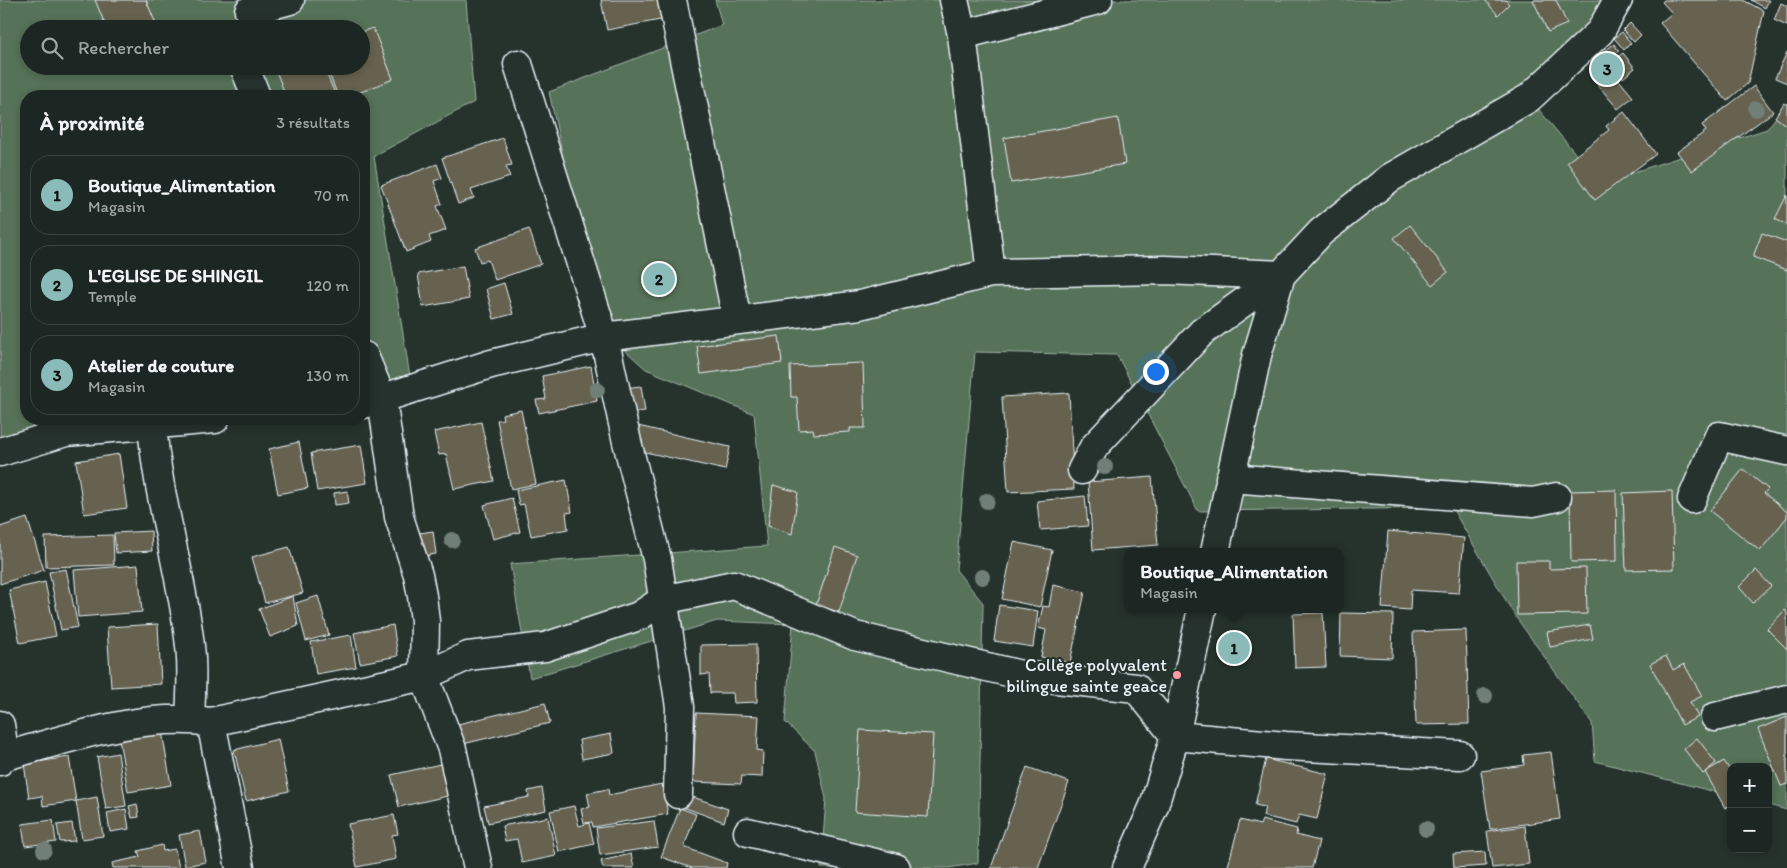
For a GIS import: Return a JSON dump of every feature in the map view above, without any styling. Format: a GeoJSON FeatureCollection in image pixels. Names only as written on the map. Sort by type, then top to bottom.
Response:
{"type":"FeatureCollection","features":[{"type":"Feature","properties":{"kind":"street"},"geometry":{"type":"LineString","coordinates":[[246,13],[290,0]]}},
{"type":"Feature","properties":{"kind":"street"},"geometry":{"type":"LineString","coordinates":[[672,0],[737,320]]}},
{"type":"Feature","properties":{"kind":"street"},"geometry":{"type":"LineString","coordinates":[[954,0],[962,35],[991,273]]}},
{"type":"Feature","properties":{"kind":"street"},"geometry":{"type":"LineString","coordinates":[[962,35],[1098,0]]}},
{"type":"Feature","properties":{"kind":"street"},"geometry":{"type":"LineString","coordinates":[[1082,470],[1094,447],[1202,332],[1281,275],[1321,232],[1390,178],[1529,98],[1600,32],[1618,0]]}},
{"type":"Feature","properties":{"kind":"street"},"geometry":{"type":"LineString","coordinates":[[518,64],[604,337],[627,442],[657,559],[680,707],[678,794]]}},
{"type":"Feature","properties":{"kind":"street"},"geometry":{"type":"LineString","coordinates":[[248,75],[254,90]]}},
{"type":"Feature","properties":{"kind":"street"},"geometry":{"type":"LineString","coordinates":[[373,401],[491,364],[604,337],[860,305],[991,273],[1165,270],[1281,275]]}},
{"type":"Feature","properties":{"kind":"street"},"geometry":{"type":"LineString","coordinates":[[1216,548],[1257,355],[1281,275]]}},
{"type":"Feature","properties":{"kind":"street"},"geometry":{"type":"LineString","coordinates":[[370,386],[400,517],[418,575],[422,596],[426,621],[424,676],[452,749],[478,868]]}},
{"type":"Feature","properties":{"kind":"street"},"geometry":{"type":"LineString","coordinates":[[0,452],[66,432],[133,425]]}},
{"type":"Feature","properties":{"kind":"street"},"geometry":{"type":"LineString","coordinates":[[152,425],[156,468],[182,593],[190,646],[192,682],[200,720],[240,868]]}},
{"type":"Feature","properties":{"kind":"street"},"geometry":{"type":"LineString","coordinates":[[1692,499],[1719,436],[1787,452]]}},
{"type":"Feature","properties":{"kind":"street"},"geometry":{"type":"LineString","coordinates":[[1230,478],[1533,502],[1557,497]]}},
{"type":"Feature","properties":{"kind":"street"},"geometry":{"type":"LineString","coordinates":[[0,725],[2,758],[98,730],[134,723],[200,720],[424,676],[468,656],[545,647],[639,616],[663,600],[734,585],[855,636],[1021,675],[1136,688],[1175,736],[1286,746],[1460,755]]}},
{"type":"Feature","properties":{"kind":"street"},"geometry":{"type":"LineString","coordinates":[[1127,868],[1154,806],[1175,736],[1201,613]]}},
{"type":"Feature","properties":{"kind":"street"},"geometry":{"type":"LineString","coordinates":[[1715,717],[1787,699]]}},
{"type":"Feature","properties":{"kind":"street"},"geometry":{"type":"LineString","coordinates":[[748,832],[896,868]]}},
{"type":"Feature","properties":{"kind":"green space"},"geometry":{"type":"Polygon","coordinates":[[[0,0],[466,0],[474,102],[374,156],[412,389],[370,402],[370,90],[20,90],[20,425],[173,425],[0,450],[0,0]]]}},
{"type":"Feature","properties":{"kind":"green space"},"geometry":{"type":"Polygon","coordinates":[[[715,0],[1618,0],[1529,98],[1600,183],[1767,129],[1787,103],[1787,810],[1772,806],[1772,763],[1727,763],[1727,795],[1595,761],[1592,723],[1515,616],[1452,508],[1198,511],[1117,355],[975,352],[956,570],[983,603],[978,863],[949,868],[821,868],[826,798],[815,751],[785,722],[793,624],[717,621],[530,678],[510,564],[767,546],[754,414],[646,369],[600,328],[549,92],[722,25],[715,0]]]}},
{"type":"Feature","properties":{"kind":"building"},"geometry":{"type":"Polygon","coordinates":[[[95,0],[146,0],[154,20],[103,20],[95,0]]]}},
{"type":"Feature","properties":{"kind":"building"},"geometry":{"type":"Polygon","coordinates":[[[601,0],[667,0],[671,18],[607,30],[601,0]]]}},
{"type":"Feature","properties":{"kind":"building"},"geometry":{"type":"Polygon","coordinates":[[[1485,0],[1505,0],[1509,4],[1498,15],[1485,0]]]}},
{"type":"Feature","properties":{"kind":"building"},"geometry":{"type":"Polygon","coordinates":[[[1533,0],[1556,0],[1567,24],[1548,32],[1533,0]]]}},
{"type":"Feature","properties":{"kind":"building"},"geometry":{"type":"Polygon","coordinates":[[[1664,0],[1743,0],[1764,11],[1748,83],[1727,101],[1660,23],[1672,13],[1662,2],[1664,0]]]}},
{"type":"Feature","properties":{"kind":"building"},"geometry":{"type":"Polygon","coordinates":[[[1751,0],[1769,0],[1765,8],[1751,0]]]}},
{"type":"Feature","properties":{"kind":"building"},"geometry":{"type":"Polygon","coordinates":[[[1781,3],[1787,6],[1787,26],[1774,20],[1781,3]]]}},
{"type":"Feature","properties":{"kind":"building"},"geometry":{"type":"Polygon","coordinates":[[[1630,23],[1641,35],[1634,42],[1623,30],[1630,23]]]}},
{"type":"Feature","properties":{"kind":"building"},"geometry":{"type":"Polygon","coordinates":[[[373,28],[393,79],[366,90],[336,90],[330,75],[370,75],[370,29],[373,28]]]}},
{"type":"Feature","properties":{"kind":"building"},"geometry":{"type":"Polygon","coordinates":[[[1622,32],[1631,43],[1624,50],[1614,38],[1622,32]]]}},
{"type":"Feature","properties":{"kind":"building"},"geometry":{"type":"Polygon","coordinates":[[[1614,44],[1619,51],[1607,61],[1601,54],[1614,44]]]}},
{"type":"Feature","properties":{"kind":"building"},"geometry":{"type":"Polygon","coordinates":[[[1787,52],[1787,83],[1775,78],[1787,52]]]}},
{"type":"Feature","properties":{"kind":"building"},"geometry":{"type":"Polygon","coordinates":[[[1623,53],[1635,68],[1623,78],[1611,62],[1623,53]]]}},
{"type":"Feature","properties":{"kind":"building"},"geometry":{"type":"Polygon","coordinates":[[[1606,64],[1633,97],[1618,109],[1591,77],[1606,64]]]}},
{"type":"Feature","properties":{"kind":"building"},"geometry":{"type":"Polygon","coordinates":[[[278,75],[327,75],[333,90],[284,90],[278,75]]]}},
{"type":"Feature","properties":{"kind":"building"},"geometry":{"type":"Polygon","coordinates":[[[1754,86],[1773,112],[1692,171],[1677,152],[1706,131],[1702,125],[1754,86]]]}},
{"type":"Feature","properties":{"kind":"building"},"geometry":{"type":"Polygon","coordinates":[[[1784,103],[1787,105],[1787,126],[1775,117],[1784,103]]]}},
{"type":"Feature","properties":{"kind":"building"},"geometry":{"type":"Polygon","coordinates":[[[1624,112],[1656,154],[1595,200],[1567,162],[1609,130],[1606,126],[1624,112]]]}},
{"type":"Feature","properties":{"kind":"building"},"geometry":{"type":"Polygon","coordinates":[[[1118,118],[1125,164],[1011,183],[1004,138],[1118,118]]]}},
{"type":"Feature","properties":{"kind":"building"},"geometry":{"type":"Polygon","coordinates":[[[503,138],[512,165],[506,166],[510,177],[471,190],[474,198],[458,204],[442,158],[503,138]]]}},
{"type":"Feature","properties":{"kind":"building"},"geometry":{"type":"Polygon","coordinates":[[[437,164],[442,178],[434,181],[442,204],[437,206],[446,230],[429,236],[431,242],[406,252],[381,185],[437,164]]]}},
{"type":"Feature","properties":{"kind":"building"},"geometry":{"type":"Polygon","coordinates":[[[1787,195],[1787,225],[1775,219],[1787,195]]]}},
{"type":"Feature","properties":{"kind":"building"},"geometry":{"type":"Polygon","coordinates":[[[1410,225],[1448,272],[1432,285],[1394,238],[1410,225]]]}},
{"type":"Feature","properties":{"kind":"building"},"geometry":{"type":"Polygon","coordinates":[[[529,229],[541,264],[495,280],[488,260],[480,262],[475,248],[529,229]]]}},
{"type":"Feature","properties":{"kind":"building"},"geometry":{"type":"Polygon","coordinates":[[[1762,233],[1787,242],[1787,270],[1753,257],[1762,233]]]}},
{"type":"Feature","properties":{"kind":"building"},"geometry":{"type":"Polygon","coordinates":[[[463,266],[469,299],[423,307],[418,274],[463,266]]]}},
{"type":"Feature","properties":{"kind":"building"},"geometry":{"type":"Polygon","coordinates":[[[504,283],[513,314],[494,319],[486,289],[504,283]]]}},
{"type":"Feature","properties":{"kind":"building"},"geometry":{"type":"Polygon","coordinates":[[[779,336],[782,363],[701,374],[697,346],[779,336]]]}},
{"type":"Feature","properties":{"kind":"building"},"geometry":{"type":"Polygon","coordinates":[[[863,363],[865,428],[850,428],[850,432],[814,434],[813,429],[799,430],[797,397],[791,397],[790,366],[863,363]]]}},
{"type":"Feature","properties":{"kind":"building"},"geometry":{"type":"Polygon","coordinates":[[[591,366],[597,401],[539,413],[536,400],[546,399],[542,376],[591,366]]]}},
{"type":"Feature","properties":{"kind":"building"},"geometry":{"type":"Polygon","coordinates":[[[641,386],[645,411],[629,413],[625,388],[641,386]]]}},
{"type":"Feature","properties":{"kind":"building"},"geometry":{"type":"Polygon","coordinates":[[[1069,393],[1074,489],[1008,492],[1002,397],[1069,393]]]}},
{"type":"Feature","properties":{"kind":"building"},"geometry":{"type":"Polygon","coordinates":[[[521,410],[536,484],[511,489],[497,420],[503,419],[502,414],[521,410]]]}},
{"type":"Feature","properties":{"kind":"building"},"geometry":{"type":"Polygon","coordinates":[[[481,422],[494,481],[454,489],[446,454],[439,455],[434,432],[481,422]]]}},
{"type":"Feature","properties":{"kind":"building"},"geometry":{"type":"Polygon","coordinates":[[[629,424],[730,447],[725,470],[632,449],[629,424]]]}},
{"type":"Feature","properties":{"kind":"building"},"geometry":{"type":"Polygon","coordinates":[[[299,442],[308,488],[278,494],[269,449],[299,442]]]}},
{"type":"Feature","properties":{"kind":"building"},"geometry":{"type":"Polygon","coordinates":[[[361,445],[367,483],[317,491],[311,453],[361,445]]]}},
{"type":"Feature","properties":{"kind":"building"},"geometry":{"type":"Polygon","coordinates":[[[119,454],[127,508],[84,514],[76,461],[119,454]]]}},
{"type":"Feature","properties":{"kind":"building"},"geometry":{"type":"Polygon","coordinates":[[[1743,469],[1768,489],[1764,493],[1787,512],[1787,517],[1760,551],[1710,511],[1743,469]]]}},
{"type":"Feature","properties":{"kind":"building"},"geometry":{"type":"Polygon","coordinates":[[[1152,477],[1158,545],[1093,550],[1088,482],[1152,477]]]}},
{"type":"Feature","properties":{"kind":"building"},"geometry":{"type":"Polygon","coordinates":[[[566,480],[572,512],[566,513],[568,529],[531,536],[524,504],[519,505],[516,490],[566,480]]]}},
{"type":"Feature","properties":{"kind":"building"},"geometry":{"type":"Polygon","coordinates":[[[773,485],[798,492],[792,534],[768,526],[773,485]]]}},
{"type":"Feature","properties":{"kind":"building"},"geometry":{"type":"Polygon","coordinates":[[[1616,490],[1617,561],[1571,562],[1570,491],[1616,490]]]}},
{"type":"Feature","properties":{"kind":"building"},"geometry":{"type":"Polygon","coordinates":[[[347,491],[349,503],[335,505],[334,493],[347,491]]]}},
{"type":"Feature","properties":{"kind":"building"},"geometry":{"type":"Polygon","coordinates":[[[1672,491],[1674,569],[1626,570],[1623,493],[1672,491]]]}},
{"type":"Feature","properties":{"kind":"building"},"geometry":{"type":"Polygon","coordinates":[[[1085,496],[1088,526],[1040,530],[1037,501],[1085,496]]]}},
{"type":"Feature","properties":{"kind":"building"},"geometry":{"type":"Polygon","coordinates":[[[512,498],[520,532],[493,539],[484,505],[512,498]]]}},
{"type":"Feature","properties":{"kind":"building"},"geometry":{"type":"Polygon","coordinates":[[[27,518],[44,570],[0,584],[0,527],[27,518]]]}},
{"type":"Feature","properties":{"kind":"building"},"geometry":{"type":"Polygon","coordinates":[[[151,531],[152,551],[116,553],[114,533],[151,531]]]}},
{"type":"Feature","properties":{"kind":"building"},"geometry":{"type":"Polygon","coordinates":[[[433,531],[436,554],[424,556],[420,533],[433,531]]]}},
{"type":"Feature","properties":{"kind":"building"},"geometry":{"type":"Polygon","coordinates":[[[1388,531],[1464,538],[1459,593],[1411,590],[1410,610],[1382,608],[1388,531]]]}},
{"type":"Feature","properties":{"kind":"building"},"geometry":{"type":"Polygon","coordinates":[[[113,535],[114,565],[46,567],[45,537],[113,535]]]}},
{"type":"Feature","properties":{"kind":"building"},"geometry":{"type":"Polygon","coordinates":[[[1014,542],[1052,550],[1040,607],[1002,599],[1014,542]]]}},
{"type":"Feature","properties":{"kind":"building"},"geometry":{"type":"Polygon","coordinates":[[[289,547],[303,593],[265,603],[252,557],[289,547]]]}},
{"type":"Feature","properties":{"kind":"building"},"geometry":{"type":"Polygon","coordinates":[[[835,547],[857,555],[839,612],[816,605],[835,547]]]}},
{"type":"Feature","properties":{"kind":"building"},"geometry":{"type":"Polygon","coordinates":[[[1516,561],[1549,561],[1549,569],[1586,568],[1587,614],[1517,615],[1516,561]]]}},
{"type":"Feature","properties":{"kind":"building"},"geometry":{"type":"Polygon","coordinates":[[[138,565],[142,612],[78,617],[74,570],[138,565]]]}},
{"type":"Feature","properties":{"kind":"building"},"geometry":{"type":"Polygon","coordinates":[[[66,569],[78,627],[61,630],[49,572],[66,569]]]}},
{"type":"Feature","properties":{"kind":"building"},"geometry":{"type":"Polygon","coordinates":[[[1756,570],[1771,586],[1753,603],[1739,587],[1756,570]]]}},
{"type":"Feature","properties":{"kind":"building"},"geometry":{"type":"Polygon","coordinates":[[[45,582],[56,636],[20,643],[9,590],[45,582]]]}},
{"type":"Feature","properties":{"kind":"building"},"geometry":{"type":"Polygon","coordinates":[[[1053,585],[1085,592],[1070,663],[1041,657],[1046,630],[1038,628],[1043,606],[1049,607],[1053,585]]]}},
{"type":"Feature","properties":{"kind":"building"},"geometry":{"type":"Polygon","coordinates":[[[293,596],[298,626],[270,637],[259,609],[293,596]]]}},
{"type":"Feature","properties":{"kind":"building"},"geometry":{"type":"Polygon","coordinates":[[[318,596],[329,635],[306,641],[296,603],[318,596]]]}},
{"type":"Feature","properties":{"kind":"building"},"geometry":{"type":"Polygon","coordinates":[[[999,605],[1038,611],[1033,647],[994,641],[999,605]]]}},
{"type":"Feature","properties":{"kind":"building"},"geometry":{"type":"Polygon","coordinates":[[[1785,610],[1787,613],[1787,649],[1767,629],[1785,610]]]}},
{"type":"Feature","properties":{"kind":"building"},"geometry":{"type":"Polygon","coordinates":[[[1323,613],[1326,667],[1295,668],[1293,614],[1323,613]]]}},
{"type":"Feature","properties":{"kind":"building"},"geometry":{"type":"Polygon","coordinates":[[[1341,613],[1393,614],[1392,658],[1340,656],[1341,613]]]}},
{"type":"Feature","properties":{"kind":"building"},"geometry":{"type":"Polygon","coordinates":[[[158,624],[161,684],[111,687],[107,627],[158,624]]]}},
{"type":"Feature","properties":{"kind":"building"},"geometry":{"type":"Polygon","coordinates":[[[393,625],[398,656],[360,663],[354,633],[393,625]]]}},
{"type":"Feature","properties":{"kind":"building"},"geometry":{"type":"Polygon","coordinates":[[[1590,625],[1593,639],[1550,647],[1547,632],[1590,625]]]}},
{"type":"Feature","properties":{"kind":"building"},"geometry":{"type":"Polygon","coordinates":[[[1466,630],[1469,724],[1416,725],[1413,632],[1466,630]]]}},
{"type":"Feature","properties":{"kind":"building"},"geometry":{"type":"Polygon","coordinates":[[[351,635],[356,667],[316,674],[311,642],[351,635]]]}},
{"type":"Feature","properties":{"kind":"building"},"geometry":{"type":"Polygon","coordinates":[[[756,644],[757,702],[734,703],[733,693],[710,693],[709,674],[701,675],[701,645],[756,644]]]}},
{"type":"Feature","properties":{"kind":"building"},"geometry":{"type":"Polygon","coordinates":[[[1666,656],[1673,670],[1684,664],[1702,696],[1690,702],[1698,717],[1682,725],[1650,664],[1666,656]]]}},
{"type":"Feature","properties":{"kind":"building"},"geometry":{"type":"Polygon","coordinates":[[[545,703],[550,723],[463,744],[458,724],[545,703]]]}},
{"type":"Feature","properties":{"kind":"building"},"geometry":{"type":"Polygon","coordinates":[[[696,713],[759,716],[757,750],[763,751],[762,777],[742,776],[741,784],[693,782],[696,713]]]}},
{"type":"Feature","properties":{"kind":"building"},"geometry":{"type":"Polygon","coordinates":[[[1787,717],[1787,784],[1781,786],[1758,729],[1787,717]]]}},
{"type":"Feature","properties":{"kind":"building"},"geometry":{"type":"Polygon","coordinates":[[[860,730],[933,734],[928,817],[855,812],[860,730]]]}},
{"type":"Feature","properties":{"kind":"building"},"geometry":{"type":"Polygon","coordinates":[[[162,731],[171,785],[128,792],[119,739],[162,731]]]}},
{"type":"Feature","properties":{"kind":"building"},"geometry":{"type":"Polygon","coordinates":[[[611,734],[614,753],[582,759],[579,740],[611,734]]]}},
{"type":"Feature","properties":{"kind":"building"},"geometry":{"type":"Polygon","coordinates":[[[1697,738],[1716,763],[1703,774],[1684,749],[1697,738]]]}},
{"type":"Feature","properties":{"kind":"building"},"geometry":{"type":"Polygon","coordinates":[[[278,739],[289,791],[246,801],[234,750],[278,739]]]}},
{"type":"Feature","properties":{"kind":"building"},"geometry":{"type":"Polygon","coordinates":[[[1551,752],[1560,819],[1490,829],[1481,771],[1524,765],[1523,755],[1551,752]]]}},
{"type":"Feature","properties":{"kind":"building"},"geometry":{"type":"Polygon","coordinates":[[[118,753],[126,806],[106,809],[97,757],[118,753]]]}},
{"type":"Feature","properties":{"kind":"building"},"geometry":{"type":"Polygon","coordinates":[[[69,757],[76,801],[43,806],[42,796],[29,798],[24,764],[69,757]]]}},
{"type":"Feature","properties":{"kind":"building"},"geometry":{"type":"Polygon","coordinates":[[[1266,759],[1328,774],[1317,819],[1299,815],[1296,824],[1263,816],[1265,807],[1255,805],[1266,759]]]}},
{"type":"Feature","properties":{"kind":"building"},"geometry":{"type":"Polygon","coordinates":[[[1724,761],[1727,766],[1727,807],[1725,808],[1705,772],[1724,761]]]}},
{"type":"Feature","properties":{"kind":"building"},"geometry":{"type":"Polygon","coordinates":[[[445,763],[452,795],[399,807],[391,775],[445,763]]]}},
{"type":"Feature","properties":{"kind":"building"},"geometry":{"type":"Polygon","coordinates":[[[1027,767],[1069,782],[1038,868],[991,868],[1027,767]]]}},
{"type":"Feature","properties":{"kind":"building"},"geometry":{"type":"Polygon","coordinates":[[[662,784],[668,814],[593,827],[592,822],[584,823],[581,809],[590,807],[587,793],[608,789],[609,795],[662,784]]]}},
{"type":"Feature","properties":{"kind":"building"},"geometry":{"type":"Polygon","coordinates":[[[542,788],[546,810],[488,823],[484,806],[529,797],[528,791],[542,788]]]}},
{"type":"Feature","properties":{"kind":"building"},"geometry":{"type":"Polygon","coordinates":[[[684,794],[728,809],[724,822],[680,806],[684,794]]]}},
{"type":"Feature","properties":{"kind":"building"},"geometry":{"type":"Polygon","coordinates":[[[97,797],[103,836],[82,839],[76,801],[97,797]]]}},
{"type":"Feature","properties":{"kind":"building"},"geometry":{"type":"Polygon","coordinates":[[[137,804],[139,817],[132,818],[129,806],[137,804]]]}},
{"type":"Feature","properties":{"kind":"building"},"geometry":{"type":"Polygon","coordinates":[[[574,806],[579,826],[589,823],[594,844],[559,852],[550,811],[574,806]]]}},
{"type":"Feature","properties":{"kind":"building"},"geometry":{"type":"Polygon","coordinates":[[[680,808],[696,814],[684,847],[727,863],[726,868],[692,868],[661,857],[680,808]]]}},
{"type":"Feature","properties":{"kind":"building"},"geometry":{"type":"Polygon","coordinates":[[[126,809],[129,829],[110,832],[107,813],[126,809]]]}},
{"type":"Feature","properties":{"kind":"building"},"geometry":{"type":"Polygon","coordinates":[[[394,815],[398,834],[392,835],[396,859],[357,867],[348,824],[394,815]]]}},
{"type":"Feature","properties":{"kind":"building"},"geometry":{"type":"Polygon","coordinates":[[[548,817],[556,856],[522,863],[517,839],[505,841],[502,826],[548,817]]]}},
{"type":"Feature","properties":{"kind":"building"},"geometry":{"type":"Polygon","coordinates":[[[53,820],[56,842],[25,846],[22,824],[53,820]]]}},
{"type":"Feature","properties":{"kind":"building"},"geometry":{"type":"Polygon","coordinates":[[[1240,820],[1260,825],[1262,820],[1297,829],[1296,835],[1319,841],[1312,868],[1237,868],[1228,866],[1240,820]]]}},
{"type":"Feature","properties":{"kind":"building"},"geometry":{"type":"Polygon","coordinates":[[[654,821],[658,847],[600,855],[596,828],[654,821]]]}},
{"type":"Feature","properties":{"kind":"building"},"geometry":{"type":"Polygon","coordinates":[[[72,823],[75,841],[60,842],[57,825],[72,823]]]}},
{"type":"Feature","properties":{"kind":"building"},"geometry":{"type":"Polygon","coordinates":[[[1525,826],[1529,864],[1492,868],[1487,831],[1525,826]]]}},
{"type":"Feature","properties":{"kind":"building"},"geometry":{"type":"Polygon","coordinates":[[[200,831],[206,862],[185,866],[179,835],[200,831]]]}},
{"type":"Feature","properties":{"kind":"building"},"geometry":{"type":"Polygon","coordinates":[[[162,845],[163,851],[175,849],[179,868],[113,868],[112,863],[140,857],[138,851],[162,845]]]}},
{"type":"Feature","properties":{"kind":"building"},"geometry":{"type":"Polygon","coordinates":[[[1485,852],[1486,866],[1454,868],[1453,854],[1485,852]]]}},
{"type":"Feature","properties":{"kind":"building"},"geometry":{"type":"Polygon","coordinates":[[[631,854],[634,868],[603,868],[601,861],[631,854]]]}},
{"type":"Feature","properties":{"kind":"place","name":"Atelier de couture"},"geometry":{"type":"Point","coordinates":[1607,69]}},
{"type":"Feature","properties":{"kind":"place","name":"L'EGLISE DE SHINGIL"},"geometry":{"type":"Point","coordinates":[659,279]}},
{"type":"Feature","properties":{"kind":"place","name":"Boutique_Alimentation"},"geometry":{"type":"Point","coordinates":[1234,648]}},
{"type":"Feature","properties":{"kind":"place","name":"Collège polyvalent bilingue sainte geace"},"geometry":{"type":"Point","coordinates":[1177,675]}}]}
